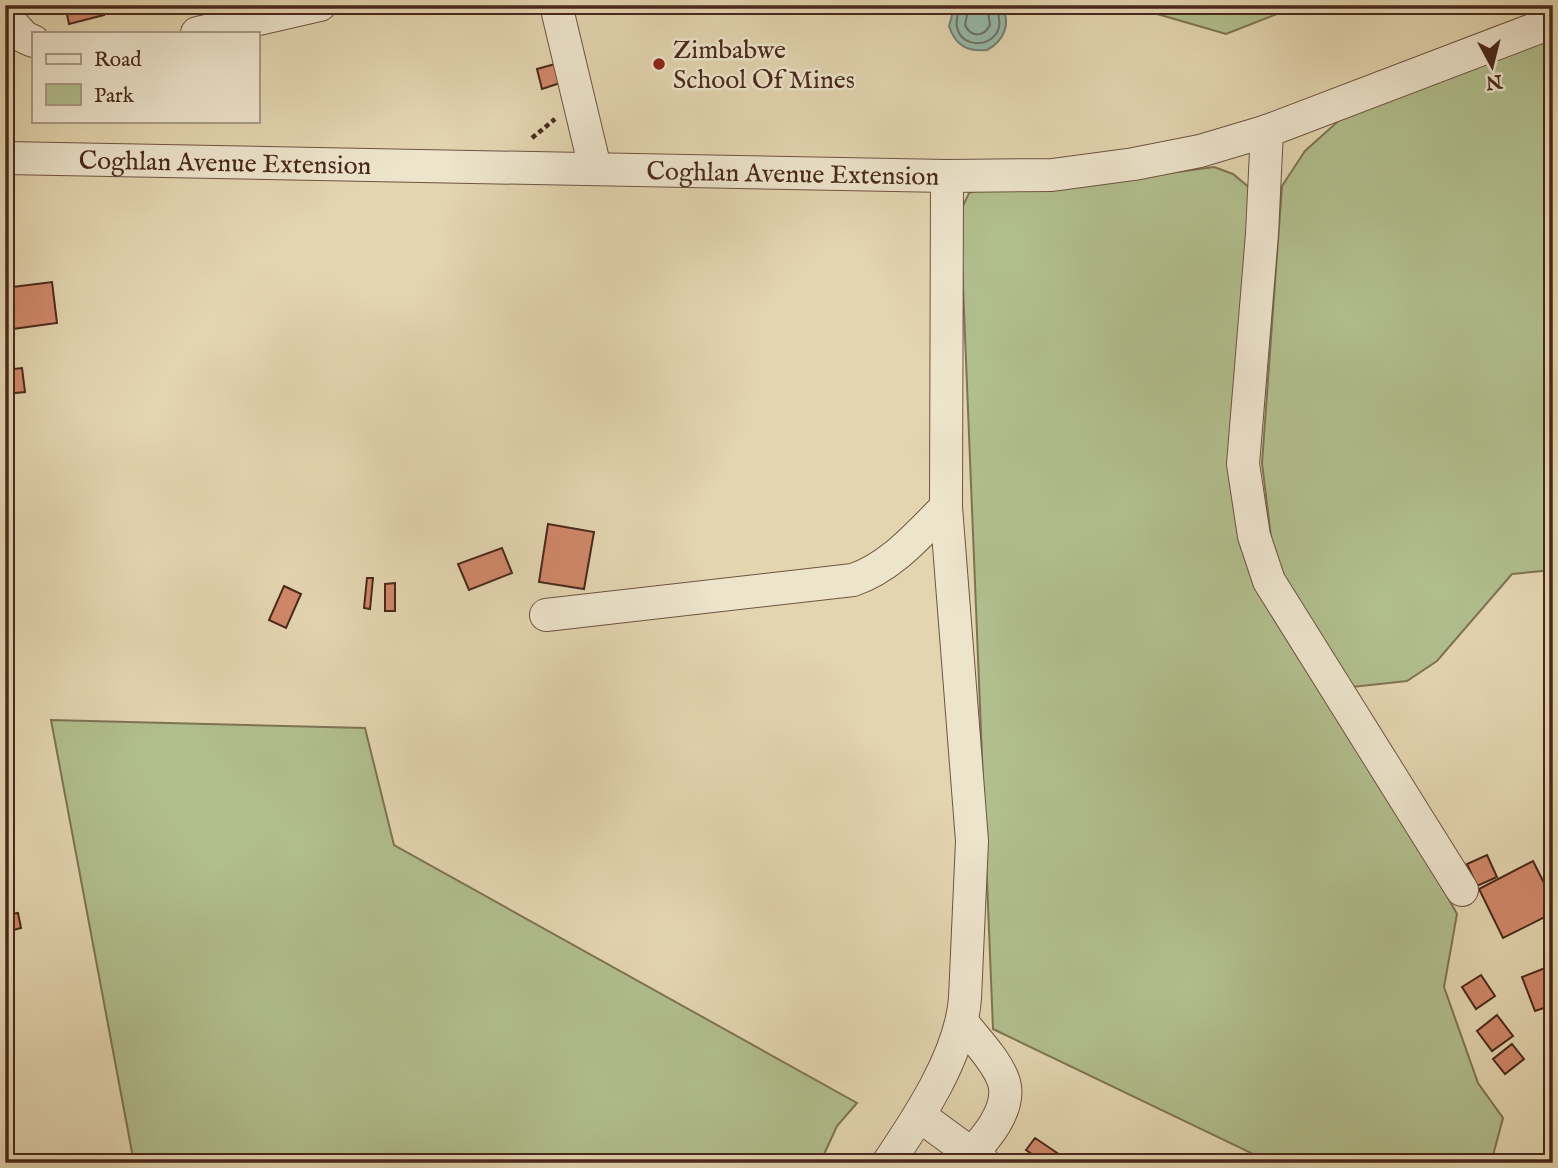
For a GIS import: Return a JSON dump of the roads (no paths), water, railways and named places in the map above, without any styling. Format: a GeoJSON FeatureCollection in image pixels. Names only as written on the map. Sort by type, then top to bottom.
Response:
{"type":"FeatureCollection","features":[{"type":"Feature","properties":{"kind":"street"},"geometry":{"type":"LineString","coordinates":[[201,32],[320,5]]}},
{"type":"Feature","properties":{"kind":"street"},"geometry":{"type":"LineString","coordinates":[[556,5],[595,168]]}},
{"type":"Feature","properties":{"kind":"street"},"geometry":{"type":"LineString","coordinates":[[5,16],[23,37],[32,41]]}},
{"type":"Feature","properties":{"kind":"street","name":"Coghlan Avenue Extension"},"geometry":{"type":"LineString","coordinates":[[5,158],[947,176],[1052,175],[1134,164],[1200,150],[1267,131],[1553,22]]}},
{"type":"Feature","properties":{"kind":"street"},"geometry":{"type":"LineString","coordinates":[[1267,131],[1262,234],[1242,464],[1254,536],[1269,581],[1462,890]]}},
{"type":"Feature","properties":{"kind":"street"},"geometry":{"type":"LineString","coordinates":[[888,1163],[920,1116],[963,1023],[972,841],[946,507],[947,176]]}},
{"type":"Feature","properties":{"kind":"street"},"geometry":{"type":"LineString","coordinates":[[546,615],[853,580],[870,574],[897,555],[946,507]]}},
{"type":"Feature","properties":{"kind":"street"},"geometry":{"type":"LineString","coordinates":[[920,1116],[973,1160],[1005,1108],[1003,1077],[963,1023]]}},
{"type":"Feature","properties":{"kind":"water"},"geometry":{"type":"Polygon","coordinates":[[[955,5],[1001,5],[1006,18],[1002,37],[987,50],[963,46],[949,26],[955,5]]]}},
{"type":"Feature","properties":{"kind":"place","name":"Zimbabwe School Of Mines"},"geometry":{"type":"Point","coordinates":[659,64]}}]}
